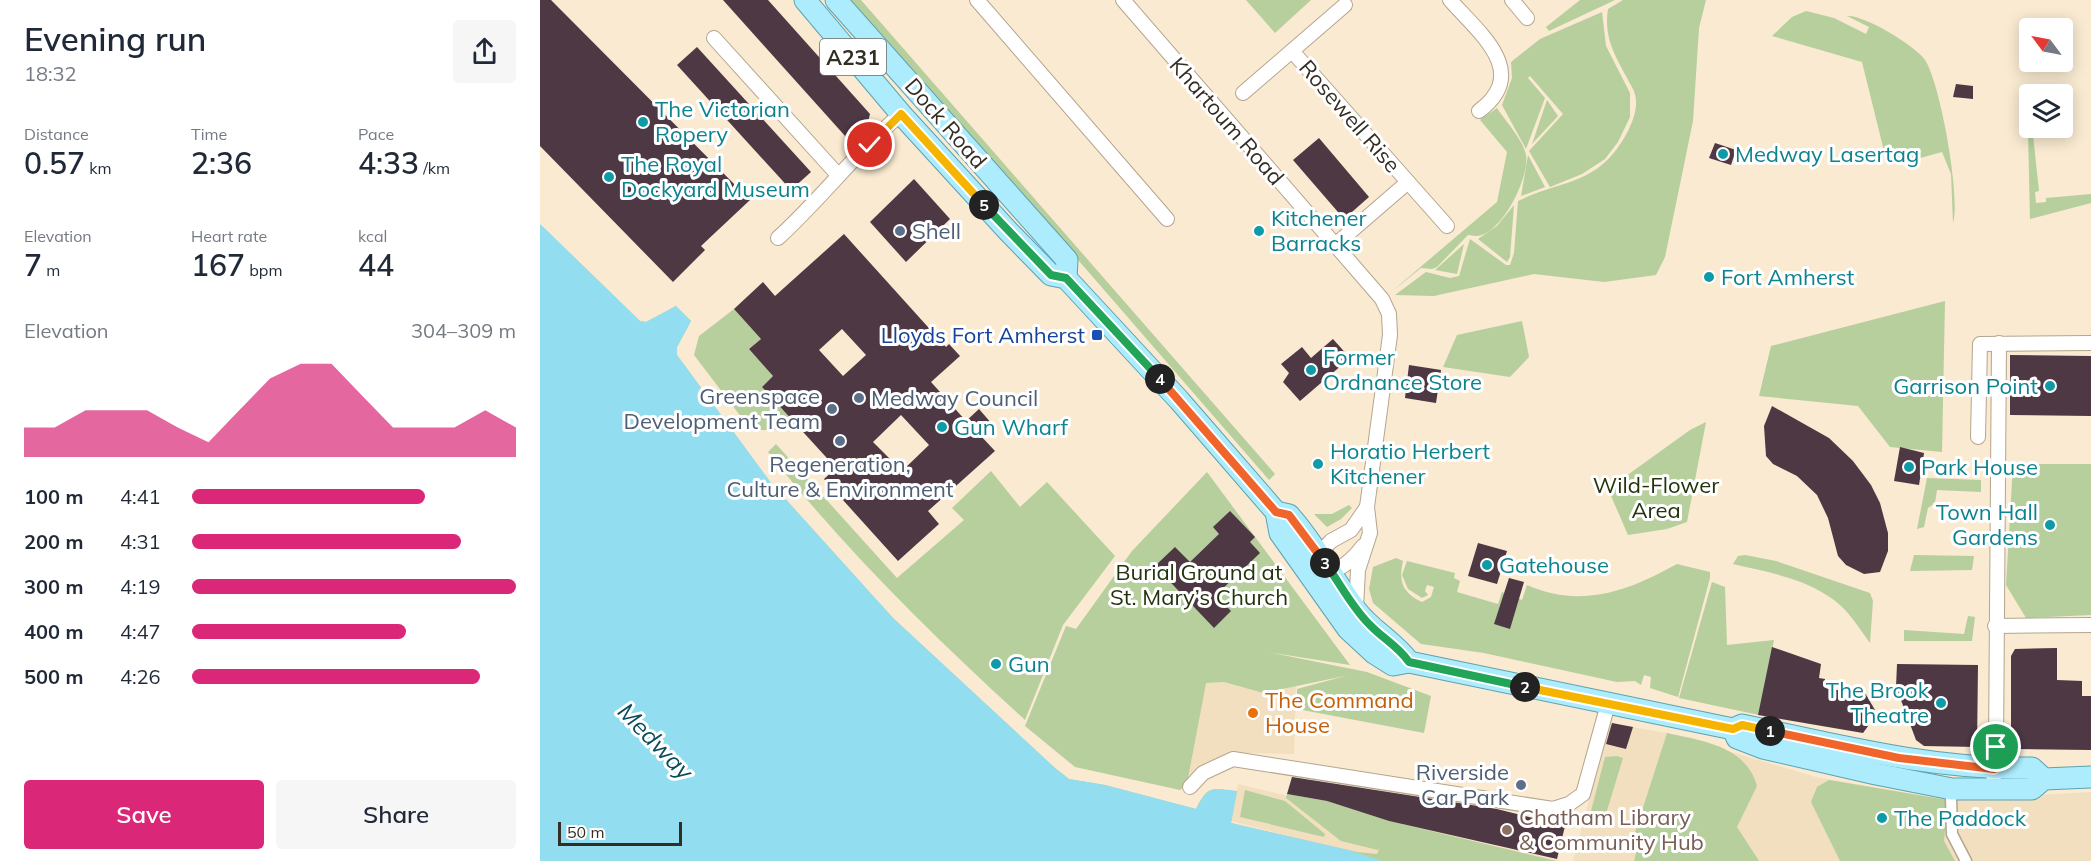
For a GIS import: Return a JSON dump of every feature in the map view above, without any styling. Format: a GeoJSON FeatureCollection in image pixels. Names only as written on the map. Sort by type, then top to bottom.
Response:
{"type":"FeatureCollection","features":[{"type":"Feature","properties":{"kind":"main road","name":"Dock Road"},"geometry":{"type":"LineString","coordinates":[[805,0],[901,114],[972,193],[1051,275],[1066,278],[1179,400],[1276,512],[1289,515],[1356,637],[1393,665],[1409,662],[1733,729],[1742,725],[1993,779]]}},
{"type":"Feature","properties":{"kind":"main road","name":"Dock Road"},"geometry":{"type":"LineString","coordinates":[[836,0],[1067,260],[1066,278]]}},
{"type":"Feature","properties":{"kind":"main road"},"geometry":{"type":"LineString","coordinates":[[901,114],[923,96]]}},
{"type":"Feature","properties":{"kind":"main road"},"geometry":{"type":"LineString","coordinates":[[972,193],[992,175]]}},
{"type":"Feature","properties":{"kind":"main road","name":"Dock Road"},"geometry":{"type":"LineString","coordinates":[[1313,562],[1332,572],[1356,610],[1371,627],[1400,649],[1409,662]]}},
{"type":"Feature","properties":{"kind":"main road","name":"A231"},"geometry":{"type":"LineString","coordinates":[[1993,779],[2032,768],[2044,779],[2091,777]]}},
{"type":"Feature","properties":{"kind":"street"},"geometry":{"type":"LineString","coordinates":[[977,0],[1167,219]]}},
{"type":"Feature","properties":{"kind":"street","name":"Khartoum Road"},"geometry":{"type":"LineString","coordinates":[[1123,0],[1385,303],[1389,314],[1390,335],[1367,507],[1370,533],[1358,570],[1356,610]]}},
{"type":"Feature","properties":{"kind":"street"},"geometry":{"type":"LineString","coordinates":[[1450,0],[1493,50],[1500,63],[1498,90],[1490,102],[1479,111]]}},
{"type":"Feature","properties":{"kind":"street"},"geometry":{"type":"LineString","coordinates":[[1512,0],[1527,18]]}},
{"type":"Feature","properties":{"kind":"street"},"geometry":{"type":"LineString","coordinates":[[1243,93],[1345,5]]}},
{"type":"Feature","properties":{"kind":"street"},"geometry":{"type":"LineString","coordinates":[[714,38],[838,175]]}},
{"type":"Feature","properties":{"kind":"street","name":"Rosewell Rise"},"geometry":{"type":"LineString","coordinates":[[1292,51],[1447,226]]}},
{"type":"Feature","properties":{"kind":"street"},"geometry":{"type":"LineString","coordinates":[[778,238],[805,214],[838,175],[901,114]]}},
{"type":"Feature","properties":{"kind":"street","name":"Rosewell Rise"},"geometry":{"type":"LineString","coordinates":[[1335,245],[1408,182]]}},
{"type":"Feature","properties":{"kind":"street"},"geometry":{"type":"LineString","coordinates":[[1993,779],[1999,343]]}},
{"type":"Feature","properties":{"kind":"street"},"geometry":{"type":"LineString","coordinates":[[1978,437],[1979,345],[1999,343],[2091,344]]}},
{"type":"Feature","properties":{"kind":"street","name":"Khartoum Road"},"geometry":{"type":"LineString","coordinates":[[1313,562],[1331,541],[1351,530],[1367,507]]}},
{"type":"Feature","properties":{"kind":"street"},"geometry":{"type":"LineString","coordinates":[[1332,572],[1351,559],[1370,533]]}},
{"type":"Feature","properties":{"kind":"street"},"geometry":{"type":"LineString","coordinates":[[1995,626],[2091,625]]}},
{"type":"Feature","properties":{"kind":"street"},"geometry":{"type":"LineString","coordinates":[[1190,788],[1203,773],[1233,759],[1552,809],[1569,804],[1583,794],[1608,704]]}},
{"type":"Feature","properties":{"kind":"street"},"geometry":{"type":"LineString","coordinates":[[1951,796],[1952,834],[1966,861]]}},
{"type":"Feature","properties":{"kind":"shaded area"},"geometry":{"type":"Polygon","coordinates":[[[1224,682],[1261,693],[1296,686],[1294,754],[1238,753],[1189,775],[1205,683],[1224,682]]]}},
{"type":"Feature","properties":{"kind":"shaded area"},"geometry":{"type":"Polygon","coordinates":[[[1609,723],[1667,733],[1816,777],[1948,800],[2091,792],[2091,861],[1573,861],[1609,723]]]}},
{"type":"Feature","properties":{"kind":"shaded area"},"geometry":{"type":"Polygon","coordinates":[[[1238,784],[1562,861],[1385,861],[1231,821],[1238,784]]]}},
{"type":"Feature","properties":{"kind":"green space"},"geometry":{"type":"Polygon","coordinates":[[[849,0],[861,0],[1275,474],[1269,480],[921,79],[849,0]]]}},
{"type":"Feature","properties":{"kind":"green space"},"geometry":{"type":"Polygon","coordinates":[[[1246,0],[1311,0],[1275,33],[1246,0]]]}},
{"type":"Feature","properties":{"kind":"green space"},"geometry":{"type":"Polygon","coordinates":[[[1580,0],[1615,0],[1549,31],[1546,27],[1580,0]]]}},
{"type":"Feature","properties":{"kind":"green space"},"geometry":{"type":"Polygon","coordinates":[[[1623,0],[1706,0],[1699,28],[1693,121],[1665,257],[1656,275],[1604,282],[1534,274],[1434,296],[1395,295],[1426,272],[1450,278],[1459,276],[1470,239],[1506,265],[1510,265],[1514,253],[1518,201],[1580,178],[1605,162],[1617,149],[1631,126],[1636,103],[1634,92],[1613,50],[1608,31],[1608,9],[1623,0]]]}},
{"type":"Feature","properties":{"kind":"green space"},"geometry":{"type":"Polygon","coordinates":[[[1806,11],[1834,18],[1866,34],[1869,27],[1847,16],[1865,20],[1901,39],[1925,60],[1937,91],[1948,140],[1954,190],[1953,223],[1951,174],[1942,152],[1913,160],[1910,150],[1907,151],[1906,157],[1887,163],[1862,62],[1772,36],[1792,17],[1806,11]]]}},
{"type":"Feature","properties":{"kind":"green space"},"geometry":{"type":"Polygon","coordinates":[[[1602,12],[1606,46],[1630,93],[1630,117],[1618,142],[1605,159],[1582,174],[1550,187],[1529,151],[1563,114],[1530,76],[1528,78],[1545,98],[1526,149],[1502,105],[1512,78],[1511,62],[1540,39],[1602,12]]]}},
{"type":"Feature","properties":{"kind":"green space"},"geometry":{"type":"Polygon","coordinates":[[[1547,100],[1558,116],[1532,144],[1547,100]]]}},
{"type":"Feature","properties":{"kind":"green space"},"geometry":{"type":"Polygon","coordinates":[[[1497,108],[1518,137],[1526,155],[1523,177],[1512,204],[1495,226],[1476,236],[1468,235],[1437,267],[1421,268],[1391,292],[1497,202],[1507,152],[1480,120],[1497,108]]]}},
{"type":"Feature","properties":{"kind":"green space"},"geometry":{"type":"Polygon","coordinates":[[[2028,138],[2033,138],[2039,191],[2035,192],[2036,203],[2046,202],[2046,198],[2091,194],[2091,203],[2030,219],[2028,138]]]}},
{"type":"Feature","properties":{"kind":"green space"},"geometry":{"type":"Polygon","coordinates":[[[1528,155],[1545,187],[1521,196],[1528,155]]]}},
{"type":"Feature","properties":{"kind":"green space"},"geometry":{"type":"Polygon","coordinates":[[[1514,205],[1510,257],[1507,262],[1478,239],[1497,226],[1514,205]]]}},
{"type":"Feature","properties":{"kind":"green space"},"geometry":{"type":"Polygon","coordinates":[[[540,224],[640,321],[646,322],[676,306],[691,321],[677,347],[677,355],[771,483],[893,618],[1069,779],[1105,785],[1196,809],[1204,795],[1212,790],[1237,791],[1231,823],[1357,852],[1377,854],[1380,847],[1378,850],[1341,841],[1286,798],[1287,794],[1327,801],[1389,821],[1556,861],[1219,861],[1203,836],[1008,757],[540,224]]]}},
{"type":"Feature","properties":{"kind":"green space"},"geometry":{"type":"Polygon","coordinates":[[[1464,244],[1457,274],[1435,270],[1464,244]]]}},
{"type":"Feature","properties":{"kind":"green space"},"geometry":{"type":"Polygon","coordinates":[[[1945,301],[1942,452],[1890,447],[1858,406],[1759,396],[1771,346],[1945,301]]]}},
{"type":"Feature","properties":{"kind":"green space"},"geometry":{"type":"Polygon","coordinates":[[[734,309],[761,339],[749,349],[773,376],[762,387],[801,430],[751,430],[694,355],[699,336],[734,309]]]}},
{"type":"Feature","properties":{"kind":"green space"},"geometry":{"type":"Polygon","coordinates":[[[1522,321],[1529,357],[1510,377],[1443,367],[1457,335],[1522,321]]]}},
{"type":"Feature","properties":{"kind":"green space","name":"Wild-Flower Area"},"geometry":{"type":"Polygon","coordinates":[[[1706,422],[1687,522],[1667,529],[1628,535],[1608,489],[1690,430],[1706,422]]]}},
{"type":"Feature","properties":{"kind":"green space"},"geometry":{"type":"Polygon","coordinates":[[[776,444],[897,578],[964,520],[952,508],[991,471],[1020,507],[1047,482],[1115,556],[1063,625],[1025,720],[924,624],[859,558],[768,452],[776,444]]]}},
{"type":"Feature","properties":{"kind":"green space","name":"Town Hall Gardens"},"geometry":{"type":"Polygon","coordinates":[[[2013,464],[2091,464],[2091,615],[2026,618],[2006,585],[2013,464]]]}},
{"type":"Feature","properties":{"kind":"green space","name":"Burial Ground at St. Mary’s Church"},"geometry":{"type":"Polygon","coordinates":[[[1207,472],[1350,665],[1267,652],[1367,672],[1431,696],[1424,733],[1297,709],[1297,689],[1345,676],[1263,693],[1224,682],[1206,683],[1187,784],[1180,790],[1075,767],[1025,726],[1066,626],[1076,629],[1132,551],[1207,472]]]}},
{"type":"Feature","properties":{"kind":"green space"},"geometry":{"type":"Polygon","coordinates":[[[1927,478],[1981,480],[1981,492],[1937,490],[1935,503],[1928,508],[1924,527],[1917,529],[1927,478]]]}},
{"type":"Feature","properties":{"kind":"green space"},"geometry":{"type":"Polygon","coordinates":[[[1349,505],[1352,508],[1341,519],[1327,527],[1314,514],[1332,514],[1349,505]]]}},
{"type":"Feature","properties":{"kind":"green space"},"geometry":{"type":"Polygon","coordinates":[[[1745,555],[1776,561],[1870,593],[1873,601],[1870,643],[1844,609],[1823,592],[1798,581],[1733,564],[1738,556],[1745,555]]]}},
{"type":"Feature","properties":{"kind":"green space"},"geometry":{"type":"Polygon","coordinates":[[[1914,555],[1974,556],[1972,570],[1910,571],[1914,555]]]}},
{"type":"Feature","properties":{"kind":"green space"},"geometry":{"type":"Polygon","coordinates":[[[1396,558],[1403,561],[1401,575],[1406,591],[1422,602],[1431,597],[1434,587],[1427,585],[1425,591],[1428,595],[1422,598],[1408,589],[1402,575],[1407,561],[1455,573],[1454,578],[1460,581],[1457,592],[1498,604],[1502,592],[1522,600],[1527,585],[1566,596],[1604,594],[1640,582],[1677,564],[1710,572],[1710,578],[1678,697],[1650,688],[1651,677],[1644,675],[1641,685],[1635,681],[1617,682],[1484,653],[1421,644],[1373,603],[1369,589],[1373,567],[1396,558]]]}},
{"type":"Feature","properties":{"kind":"green space"},"geometry":{"type":"Polygon","coordinates":[[[1712,582],[1725,587],[1727,645],[1774,640],[1759,715],[1679,698],[1712,582]]]}},
{"type":"Feature","properties":{"kind":"green space"},"geometry":{"type":"Polygon","coordinates":[[[1968,616],[1975,617],[1972,641],[1904,641],[1904,630],[1964,634],[1968,616]]]}},
{"type":"Feature","properties":{"kind":"green space"},"geometry":{"type":"Polygon","coordinates":[[[1667,733],[1721,748],[1743,762],[1751,773],[1757,786],[1737,827],[1759,861],[1634,861],[1637,849],[1631,845],[1667,733]]]}},
{"type":"Feature","properties":{"kind":"green space"},"geometry":{"type":"Polygon","coordinates":[[[1605,757],[1623,758],[1602,827],[1590,815],[1605,757]]]}},
{"type":"Feature","properties":{"kind":"green space","name":"The Paddock"},"geometry":{"type":"Polygon","coordinates":[[[1829,780],[1948,800],[1944,841],[1955,861],[1840,861],[1811,802],[1817,787],[1829,780]]]}},
{"type":"Feature","properties":{"kind":"green space"},"geometry":{"type":"Polygon","coordinates":[[[1245,790],[1285,801],[1325,834],[1324,837],[1240,817],[1245,790]]]}},
{"type":"Feature","properties":{"kind":"water","name":"Medway"},"geometry":{"type":"Polygon","coordinates":[[[540,224],[640,321],[646,322],[676,306],[691,321],[677,347],[677,355],[771,483],[893,618],[1069,779],[1105,785],[1196,809],[1204,796],[1212,790],[1237,791],[1231,823],[1348,850],[1382,861],[540,861],[540,224]]]}},
{"type":"Feature","properties":{"kind":"building"},"geometry":{"type":"Polygon","coordinates":[[[540,0],[551,0],[750,200],[701,246],[705,250],[673,282],[540,146],[540,0]]]}},
{"type":"Feature","properties":{"kind":"building"},"geometry":{"type":"Polygon","coordinates":[[[723,0],[768,0],[870,114],[867,126],[858,134],[846,137],[723,0]]]}},
{"type":"Feature","properties":{"kind":"building"},"geometry":{"type":"Polygon","coordinates":[[[697,47],[811,172],[791,190],[677,65],[697,47]]]}},
{"type":"Feature","properties":{"kind":"building"},"geometry":{"type":"Polygon","coordinates":[[[1956,84],[1973,86],[1973,99],[1953,97],[1956,84]]]}},
{"type":"Feature","properties":{"kind":"building"},"geometry":{"type":"Polygon","coordinates":[[[1319,138],[1369,197],[1344,219],[1293,160],[1319,138]]]}},
{"type":"Feature","properties":{"kind":"building","name":"Medway Lasertag"},"geometry":{"type":"Polygon","coordinates":[[[1715,143],[1736,150],[1731,165],[1709,158],[1715,143]]]}},
{"type":"Feature","properties":{"kind":"building"},"geometry":{"type":"Polygon","coordinates":[[[914,179],[950,219],[906,262],[870,222],[914,179]]]}},
{"type":"Feature","properties":{"kind":"building","name":"Medway Council"},"geometry":{"type":"Polygon","coordinates":[[[844,234],[946,347],[949,344],[960,356],[931,382],[966,421],[979,409],[992,424],[980,435],[995,451],[928,511],[939,524],[898,561],[824,479],[836,468],[762,387],[773,376],[749,349],[761,339],[734,309],[763,282],[775,296],[844,234]],[[842,329],[819,350],[843,376],[866,355],[842,329]],[[901,415],[873,442],[902,471],[929,445],[901,415]]]}},
{"type":"Feature","properties":{"kind":"building","name":"Former Ordnance Store"},"geometry":{"type":"Polygon","coordinates":[[[1333,339],[1350,358],[1300,401],[1283,382],[1289,373],[1281,364],[1302,347],[1311,358],[1333,339]]]}},
{"type":"Feature","properties":{"kind":"building","name":"Garrison Point"},"geometry":{"type":"Polygon","coordinates":[[[2010,355],[2091,356],[2091,416],[2010,415],[2010,355]]]}},
{"type":"Feature","properties":{"kind":"building"},"geometry":{"type":"Polygon","coordinates":[[[1409,365],[1441,370],[1436,403],[1405,398],[1409,365]]]}},
{"type":"Feature","properties":{"kind":"building"},"geometry":{"type":"Polygon","coordinates":[[[1772,406],[1829,438],[1853,461],[1871,485],[1880,503],[1888,533],[1888,551],[1880,572],[1864,574],[1846,565],[1838,556],[1828,518],[1817,495],[1797,476],[1773,464],[1766,456],[1764,426],[1772,406]]]}},
{"type":"Feature","properties":{"kind":"building","name":"Park House"},"geometry":{"type":"Polygon","coordinates":[[[1900,447],[1924,453],[1919,485],[1894,481],[1900,447]]]}},
{"type":"Feature","properties":{"kind":"building"},"geometry":{"type":"Polygon","coordinates":[[[1230,511],[1255,537],[1250,542],[1260,553],[1216,595],[1231,611],[1214,628],[1155,566],[1175,547],[1190,562],[1219,534],[1213,527],[1230,511]]]}},
{"type":"Feature","properties":{"kind":"building","name":"Gatehouse"},"geometry":{"type":"Polygon","coordinates":[[[1478,543],[1507,551],[1497,584],[1468,576],[1478,543]]]}},
{"type":"Feature","properties":{"kind":"building"},"geometry":{"type":"Polygon","coordinates":[[[1509,578],[1524,582],[1510,629],[1494,624],[1509,578]]]}},
{"type":"Feature","properties":{"kind":"building"},"geometry":{"type":"Polygon","coordinates":[[[1772,647],[1821,664],[1819,678],[1825,679],[1824,687],[1828,689],[1865,693],[1875,710],[1874,718],[1863,733],[1758,715],[1772,647]]]}},
{"type":"Feature","properties":{"kind":"building"},"geometry":{"type":"Polygon","coordinates":[[[2057,648],[2057,680],[2082,681],[2082,696],[2091,696],[2091,750],[2016,749],[2011,744],[2011,656],[2015,649],[2057,648]]]}},
{"type":"Feature","properties":{"kind":"building"},"geometry":{"type":"Polygon","coordinates":[[[1897,664],[1978,665],[1977,747],[1924,746],[1916,740],[1896,687],[1897,664]]]}},
{"type":"Feature","properties":{"kind":"building"},"geometry":{"type":"Polygon","coordinates":[[[1612,723],[1633,727],[1626,749],[1606,744],[1612,723]]]}},
{"type":"Feature","properties":{"kind":"building"},"geometry":{"type":"Polygon","coordinates":[[[1292,777],[1497,809],[1565,826],[1557,859],[1389,821],[1327,801],[1287,794],[1292,777]]]}},
{"type":"Feature","properties":{"kind":"place","name":"The Victorian Ropery"},"geometry":{"type":"Point","coordinates":[643,122]}},
{"type":"Feature","properties":{"kind":"place","name":"Medway Lasertag"},"geometry":{"type":"Point","coordinates":[1723,154]}},
{"type":"Feature","properties":{"kind":"place","name":"The Royal Dockyard Museum"},"geometry":{"type":"Point","coordinates":[609,177]}},
{"type":"Feature","properties":{"kind":"place","name":"Shell"},"geometry":{"type":"Point","coordinates":[900,231]}},
{"type":"Feature","properties":{"kind":"place","name":"Kitchener Barracks"},"geometry":{"type":"Point","coordinates":[1259,231]}},
{"type":"Feature","properties":{"kind":"place","name":"Fort Amherst"},"geometry":{"type":"Point","coordinates":[1709,277]}},
{"type":"Feature","properties":{"kind":"place","name":"Lloyds Fort Amherst"},"geometry":{"type":"Point","coordinates":[1097,335]}},
{"type":"Feature","properties":{"kind":"place","name":"Former Ordnance Store"},"geometry":{"type":"Point","coordinates":[1311,370]}},
{"type":"Feature","properties":{"kind":"place","name":"Garrison Point"},"geometry":{"type":"Point","coordinates":[2050,386]}},
{"type":"Feature","properties":{"kind":"place","name":"Medway Council"},"geometry":{"type":"Point","coordinates":[859,398]}},
{"type":"Feature","properties":{"kind":"place","name":"Greenspace Development Team"},"geometry":{"type":"Point","coordinates":[832,409]}},
{"type":"Feature","properties":{"kind":"place","name":"Gun Wharf"},"geometry":{"type":"Point","coordinates":[942,427]}},
{"type":"Feature","properties":{"kind":"place","name":"Regeneration, Culture & Environment"},"geometry":{"type":"Point","coordinates":[840,441]}},
{"type":"Feature","properties":{"kind":"place","name":"Horatio Herbert Kitchener"},"geometry":{"type":"Point","coordinates":[1318,464]}},
{"type":"Feature","properties":{"kind":"place","name":"Park House"},"geometry":{"type":"Point","coordinates":[1909,467]}},
{"type":"Feature","properties":{"kind":"place","name":"Town Hall Gardens"},"geometry":{"type":"Point","coordinates":[2050,525]}},
{"type":"Feature","properties":{"kind":"place","name":"Gatehouse"},"geometry":{"type":"Point","coordinates":[1487,565]}},
{"type":"Feature","properties":{"kind":"place","name":"Gun"},"geometry":{"type":"Point","coordinates":[996,664]}},
{"type":"Feature","properties":{"kind":"place","name":"The Brook Theatre"},"geometry":{"type":"Point","coordinates":[1941,703]}},
{"type":"Feature","properties":{"kind":"place","name":"The Command House"},"geometry":{"type":"Point","coordinates":[1253,713]}},
{"type":"Feature","properties":{"kind":"place","name":"Riverside Car Park"},"geometry":{"type":"Point","coordinates":[1521,785]}},
{"type":"Feature","properties":{"kind":"place","name":"The Paddock"},"geometry":{"type":"Point","coordinates":[1882,818]}},
{"type":"Feature","properties":{"kind":"place","name":"Chatham Library & Community Hub"},"geometry":{"type":"Point","coordinates":[1507,830]}},
{"type":"Feature","properties":{"kind":"route"},"geometry":{"type":"LineString","coordinates":[[870,145],[901,114],[1051,275],[1066,278],[1179,400],[1276,512],[1289,515],[1332,572],[1356,610],[1371,627],[1400,649],[1409,662],[1733,729],[1742,725],[1899,758],[1994,769],[1996,747]]}}]}
